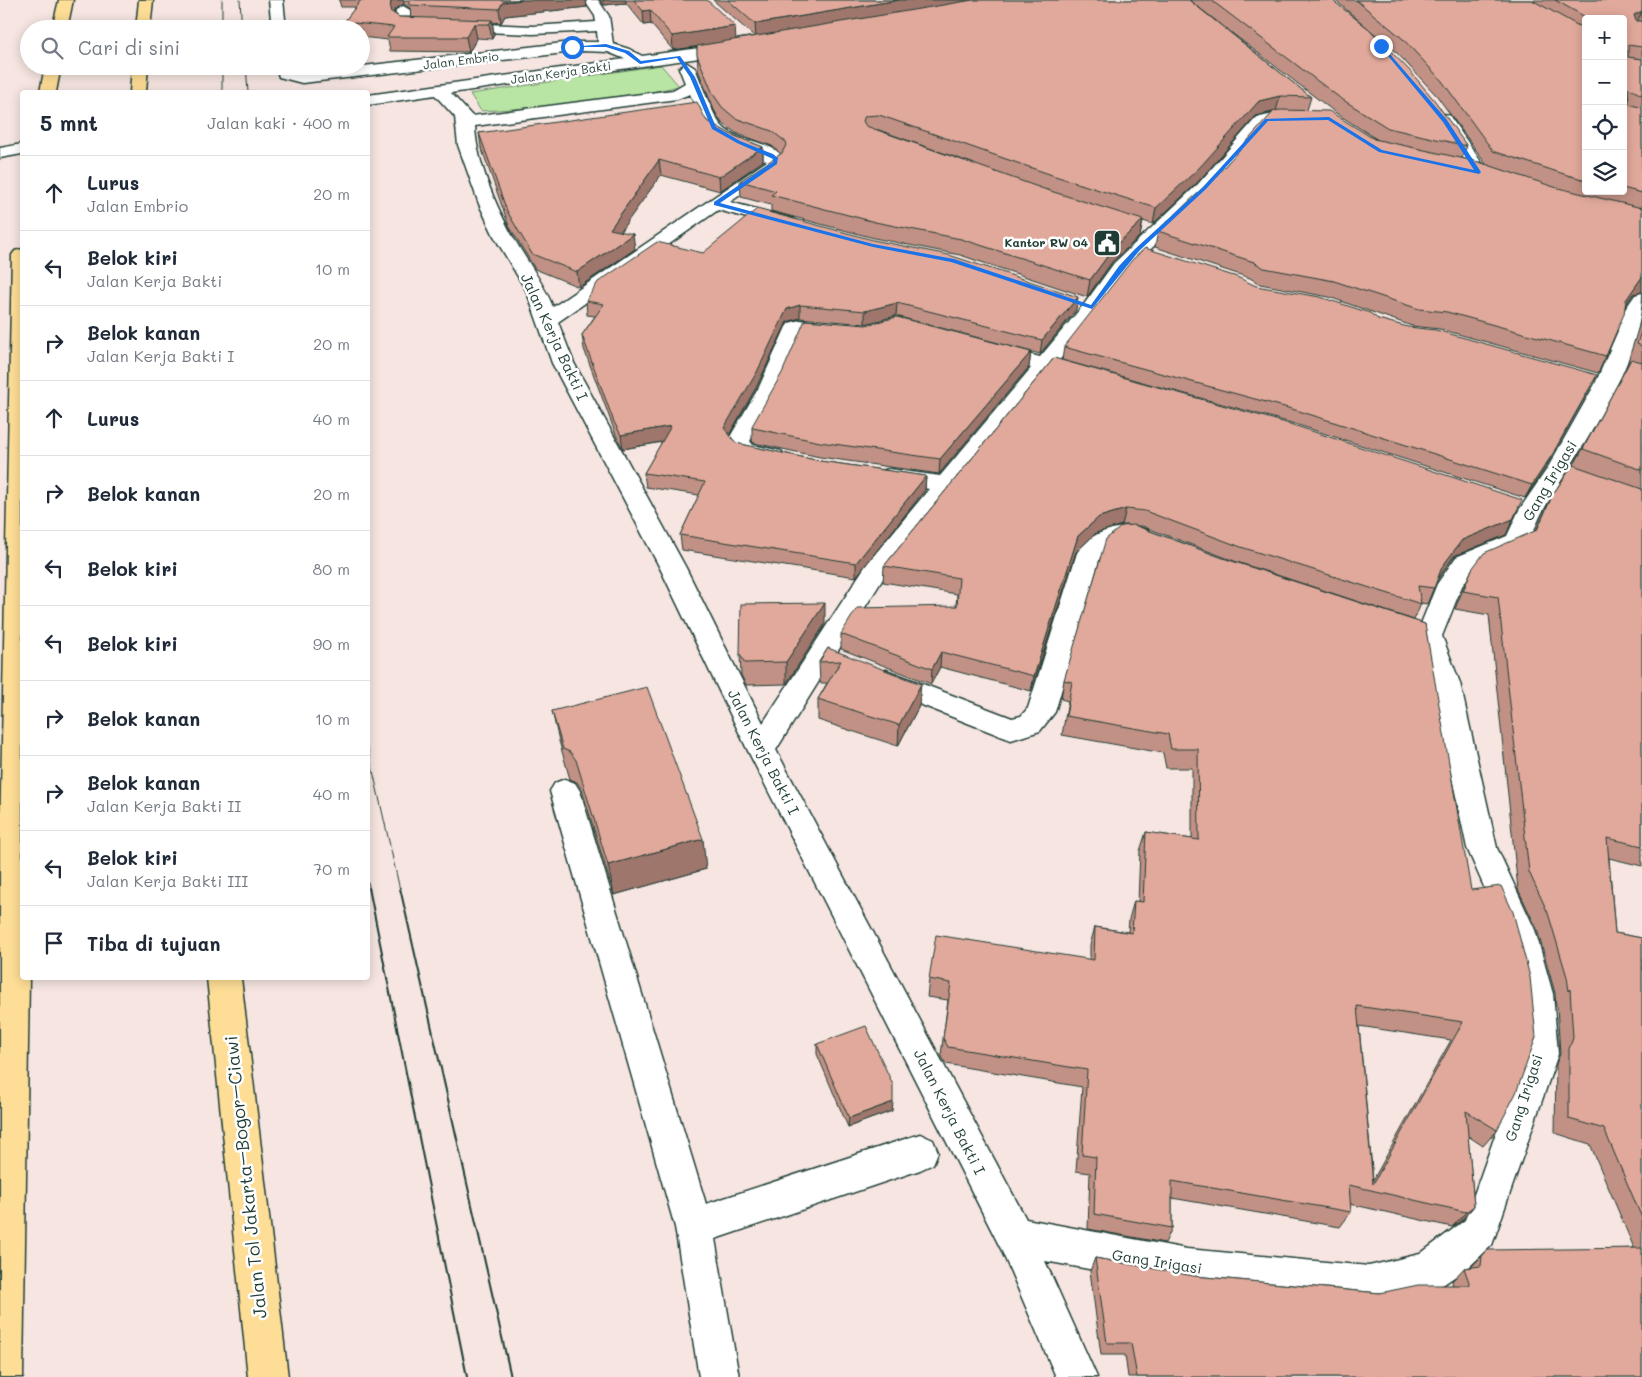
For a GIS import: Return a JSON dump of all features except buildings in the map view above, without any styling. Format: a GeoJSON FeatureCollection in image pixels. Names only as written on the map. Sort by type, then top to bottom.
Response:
{"type":"FeatureCollection","features":[{"type":"Feature","properties":{"kind":"highway"},"geometry":{"type":"LineString","coordinates":[[61,20],[66,0]]}},
{"type":"Feature","properties":{"kind":"highway"},"geometry":{"type":"LineString","coordinates":[[145,20],[146,0]]}},
{"type":"Feature","properties":{"kind":"highway"},"geometry":{"type":"LineString","coordinates":[[48,90],[51,75]]}},
{"type":"Feature","properties":{"kind":"highway"},"geometry":{"type":"LineString","coordinates":[[138,90],[139,75]]}},
{"type":"Feature","properties":{"kind":"highway"},"geometry":{"type":"LineString","coordinates":[[3,1377],[18,717],[20,486]]}},
{"type":"Feature","properties":{"kind":"highway","name":"Jalan Tol Jakarta–Bogor–Ciawi"},"geometry":{"type":"LineString","coordinates":[[224,980],[268,1377]]}},
{"type":"Feature","properties":{"kind":"street"},"geometry":{"type":"LineString","coordinates":[[276,0],[278,20]]}},
{"type":"Feature","properties":{"kind":"street"},"geometry":{"type":"LineString","coordinates":[[591,0],[602,16],[606,46]]}},
{"type":"Feature","properties":{"kind":"street"},"geometry":{"type":"LineString","coordinates":[[403,10],[402,25],[533,30],[604,26]]}},
{"type":"Feature","properties":{"kind":"street","name":"Jalan Kerja Bakti"},"geometry":{"type":"LineString","coordinates":[[370,100],[752,45],[737,32]]}},
{"type":"Feature","properties":{"kind":"street","name":"Jalan Embrio"},"geometry":{"type":"LineString","coordinates":[[370,71],[606,46],[627,52],[640,62]]}},
{"type":"Feature","properties":{"kind":"street"},"geometry":{"type":"LineString","coordinates":[[547,320],[775,163],[776,159],[772,155],[738,142],[714,128],[692,77],[678,57]]}},
{"type":"Feature","properties":{"kind":"street","name":"Jalan Embrio"},"geometry":{"type":"LineString","coordinates":[[288,75],[302,78],[330,75]]}},
{"type":"Feature","properties":{"kind":"street"},"geometry":{"type":"LineString","coordinates":[[439,90],[463,115],[466,122],[673,95],[694,85]]}},
{"type":"Feature","properties":{"kind":"street"},"geometry":{"type":"LineString","coordinates":[[1433,106],[1465,149],[1479,172]]}},
{"type":"Feature","properties":{"kind":"street"},"geometry":{"type":"LineString","coordinates":[[761,749],[832,659],[875,571],[1043,364],[1084,305],[1137,250],[1146,230],[1204,188],[1263,121],[1273,118],[1321,118]]}},
{"type":"Feature","properties":{"kind":"street","name":"Jalan Kerja Bakti I"},"geometry":{"type":"LineString","coordinates":[[466,122],[467,145],[488,204],[503,236],[537,292],[563,363],[673,568],[761,749],[1014,1236],[1077,1377]]}},
{"type":"Feature","properties":{"kind":"street"},"geometry":{"type":"LineString","coordinates":[[0,152],[20,149]]}},
{"type":"Feature","properties":{"kind":"street"},"geometry":{"type":"LineString","coordinates":[[1454,166],[1497,178]]}},
{"type":"Feature","properties":{"kind":"street"},"geometry":{"type":"LineString","coordinates":[[716,204],[808,228]]}},
{"type":"Feature","properties":{"kind":"street"},"geometry":{"type":"LineString","coordinates":[[1137,250],[1163,259]]}},
{"type":"Feature","properties":{"kind":"street","name":"Gang Irigasi"},"geometry":{"type":"LineString","coordinates":[[1014,1236],[1187,1268],[1369,1285],[1401,1279],[1430,1270],[1456,1253],[1479,1232],[1541,1054],[1536,994],[1519,930],[1482,848],[1446,683],[1419,633],[1465,563],[1517,541],[1521,507],[1569,475],[1628,331],[1629,318],[1642,299]]}},
{"type":"Feature","properties":{"kind":"street"},"geometry":{"type":"LineString","coordinates":[[792,460],[745,450],[738,442],[770,387],[796,327],[858,332]]}},
{"type":"Feature","properties":{"kind":"street"},"geometry":{"type":"LineString","coordinates":[[970,344],[1107,380]]}},
{"type":"Feature","properties":{"kind":"street"},"geometry":{"type":"LineString","coordinates":[[866,473],[945,484]]}},
{"type":"Feature","properties":{"kind":"street"},"geometry":{"type":"LineString","coordinates":[[867,673],[1011,729],[1030,724],[1041,712],[1089,553],[1111,536],[1132,534],[1158,544]]}},
{"type":"Feature","properties":{"kind":"street"},"geometry":{"type":"LineString","coordinates":[[565,791],[694,1227],[719,1377]]}},
{"type":"Feature","properties":{"kind":"street"},"geometry":{"type":"LineString","coordinates":[[694,1227],[920,1152]]}},
{"type":"Feature","properties":{"kind":"green space"},"geometry":{"type":"Polygon","coordinates":[[[661,65],[679,86],[604,103],[481,111],[470,94],[661,65]]]}},
{"type":"Feature","properties":{"kind":"tram line"},"geometry":{"type":"LineString","coordinates":[[222,0],[222,20]]}},
{"type":"Feature","properties":{"kind":"tram line"},"geometry":{"type":"LineString","coordinates":[[240,0],[241,20]]}},
{"type":"Feature","properties":{"kind":"tram line"},"geometry":{"type":"LineString","coordinates":[[222,75],[222,90]]}},
{"type":"Feature","properties":{"kind":"tram line"},"geometry":{"type":"LineString","coordinates":[[247,75],[248,90]]}},
{"type":"Feature","properties":{"kind":"tram line"},"geometry":{"type":"LineString","coordinates":[[370,758],[400,890]]}},
{"type":"Feature","properties":{"kind":"tram line"},"geometry":{"type":"LineString","coordinates":[[400,888],[511,1377]]}},
{"type":"Feature","properties":{"kind":"tram line"},"geometry":{"type":"LineString","coordinates":[[370,893],[467,1377]]}},
{"type":"Feature","properties":{"kind":"place","name":"Kantor RW 04"},"geometry":{"type":"Point","coordinates":[1107,243]}},
{"type":"Feature","properties":{"kind":"route"},"geometry":{"type":"LineString","coordinates":[[572,47],[606,46],[618,48],[640,62],[678,57],[692,77],[714,128],[738,142],[772,155],[776,159],[775,163],[716,204],[873,245],[952,261],[1032,289],[1092,307],[1121,267],[1204,188],[1262,122],[1266,120],[1276,118],[1329,118],[1381,151],[1479,172],[1445,121],[1381,46]]}}]}
